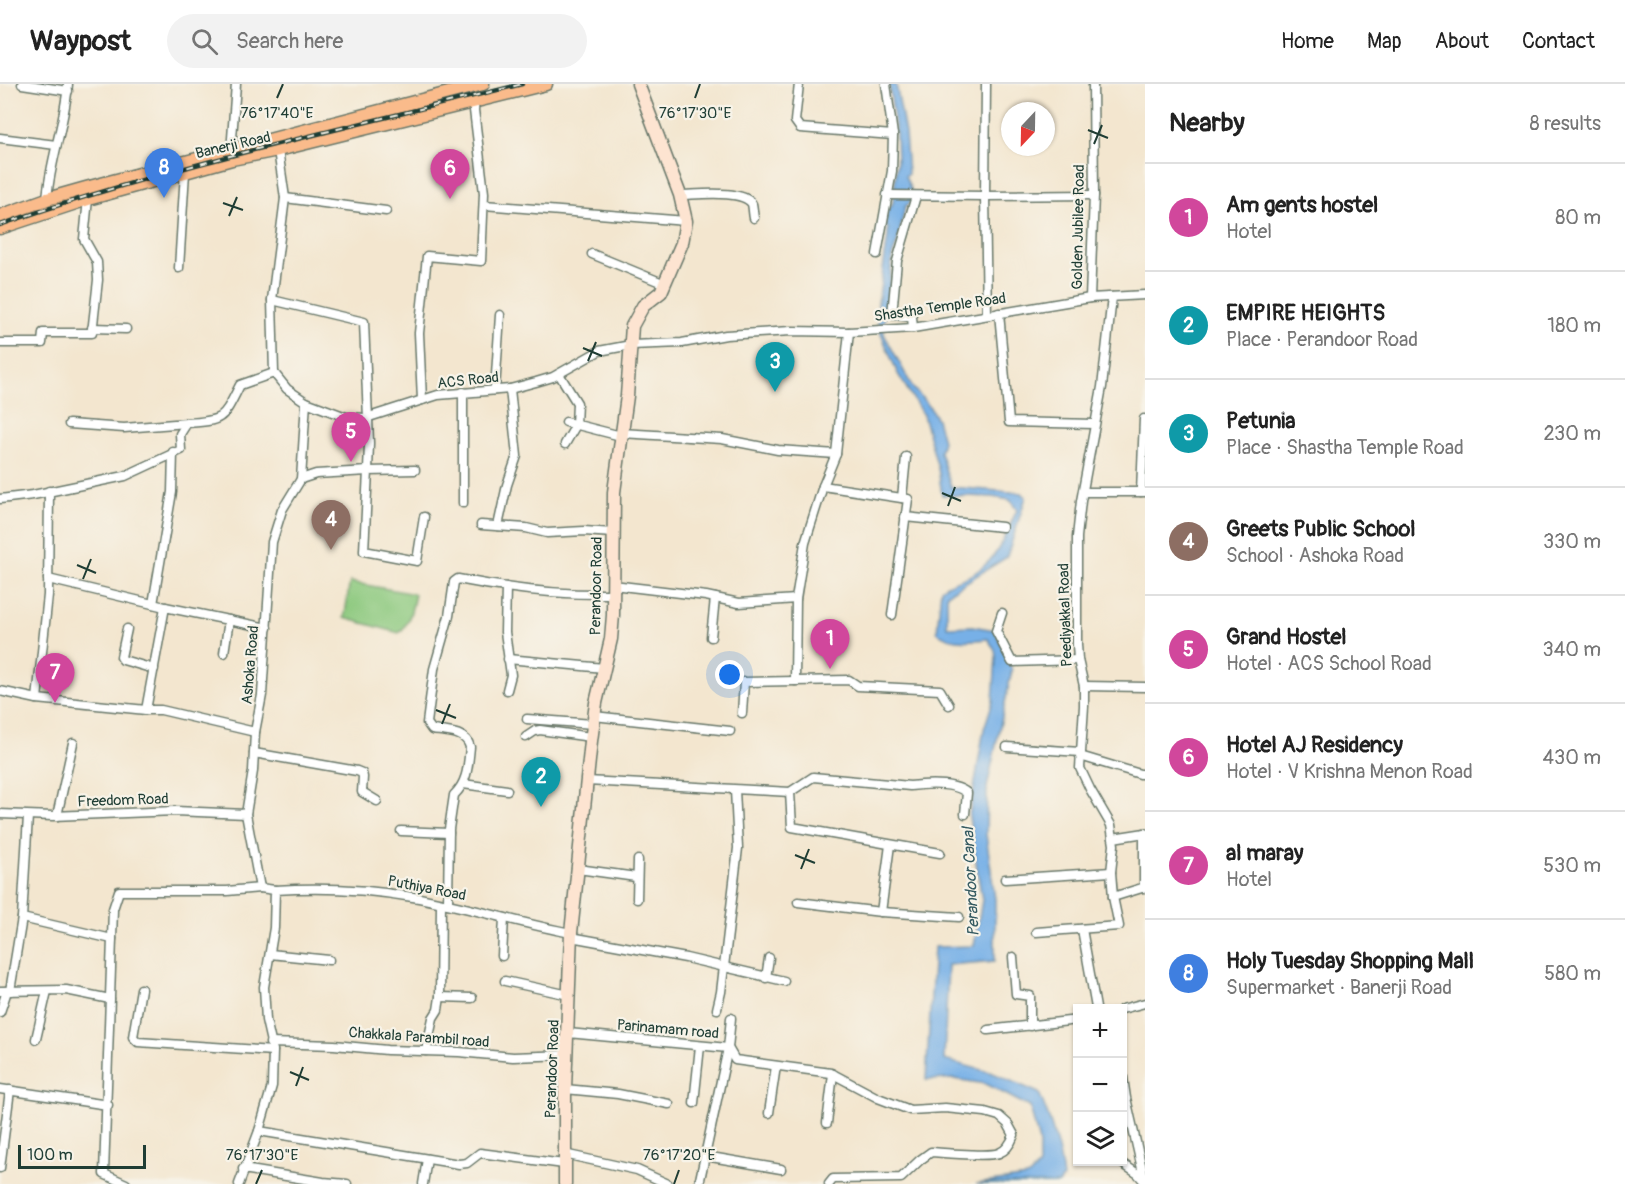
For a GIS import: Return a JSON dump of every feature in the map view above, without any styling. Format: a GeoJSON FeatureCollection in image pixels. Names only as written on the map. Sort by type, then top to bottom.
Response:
{"type":"FeatureCollection","features":[{"type":"Feature","properties":{"kind":"main road","name":"Banerji Road"},"geometry":{"type":"LineString","coordinates":[[0,228],[88,199],[185,172],[231,154],[278,150],[546,84]]}},
{"type":"Feature","properties":{"kind":"main road","name":"Perandoor Road"},"geometry":{"type":"LineString","coordinates":[[565,1184],[565,1089],[571,935],[591,737],[611,639],[614,492],[627,396],[632,326],[637,313],[661,292],[682,243],[686,221],[680,195],[638,84]]}},
{"type":"Feature","properties":{"kind":"main road","name":"Banerji Road"},"geometry":{"type":"LineString","coordinates":[[0,216],[47,199],[231,154],[473,86]]}},
{"type":"Feature","properties":{"kind":"main road"},"geometry":{"type":"LineString","coordinates":[[470,102],[473,86]]}},
{"type":"Feature","properties":{"kind":"street"},"geometry":{"type":"LineString","coordinates":[[22,84],[68,88],[63,123],[49,173],[47,199]]}},
{"type":"Feature","properties":{"kind":"street"},"geometry":{"type":"LineString","coordinates":[[231,154],[236,84]]}},
{"type":"Feature","properties":{"kind":"street"},"geometry":{"type":"LineString","coordinates":[[799,84],[795,121],[800,129],[893,135]]}},
{"type":"Feature","properties":{"kind":"street"},"geometry":{"type":"LineString","coordinates":[[877,254],[892,171],[893,135],[886,84]]}},
{"type":"Feature","properties":{"kind":"street"},"geometry":{"type":"LineString","coordinates":[[986,84],[987,315]]}},
{"type":"Feature","properties":{"kind":"street","name":"Golden Jubilee Road"},"geometry":{"type":"LineString","coordinates":[[1090,298],[1094,195],[1093,84]]}},
{"type":"Feature","properties":{"kind":"street"},"geometry":{"type":"LineString","coordinates":[[422,400],[419,333],[427,256],[481,261],[484,194],[474,110],[470,102]]}},
{"type":"Feature","properties":{"kind":"street"},"geometry":{"type":"LineString","coordinates":[[0,138],[56,145]]}},
{"type":"Feature","properties":{"kind":"street"},"geometry":{"type":"LineString","coordinates":[[278,150],[285,198],[272,300],[274,373],[287,389],[306,402]]}},
{"type":"Feature","properties":{"kind":"street"},"geometry":{"type":"LineString","coordinates":[[179,268],[185,172]]}},
{"type":"Feature","properties":{"kind":"street"},"geometry":{"type":"LineString","coordinates":[[680,195],[733,194],[746,198],[752,204],[754,218]]}},
{"type":"Feature","properties":{"kind":"street"},"geometry":{"type":"LineString","coordinates":[[889,195],[1094,195]]}},
{"type":"Feature","properties":{"kind":"street"},"geometry":{"type":"LineString","coordinates":[[913,328],[912,317],[892,315],[897,261],[914,196]]}},
{"type":"Feature","properties":{"kind":"street"},"geometry":{"type":"LineString","coordinates":[[285,198],[386,211]]}},
{"type":"Feature","properties":{"kind":"street"},"geometry":{"type":"LineString","coordinates":[[88,199],[84,239],[97,262],[98,280],[92,330]]}},
{"type":"Feature","properties":{"kind":"street"},"geometry":{"type":"LineString","coordinates":[[484,205],[686,221]]}},
{"type":"Feature","properties":{"kind":"street"},"geometry":{"type":"LineString","coordinates":[[592,254],[665,284]]}},
{"type":"Feature","properties":{"kind":"street","name":"Shastha Temple Road"},"geometry":{"type":"LineString","coordinates":[[631,345],[682,343],[726,335],[791,331],[876,332],[913,328],[1090,298],[1145,295]]}},
{"type":"Feature","properties":{"kind":"street","name":"Peediyakkal Road"},"geometry":{"type":"LineString","coordinates":[[1082,929],[1119,926],[1111,872],[1113,838],[1111,825],[1080,768],[1084,730],[1084,686],[1078,660],[1077,537],[1094,424],[1102,387],[1112,297]]}},
{"type":"Feature","properties":{"kind":"street"},"geometry":{"type":"LineString","coordinates":[[272,300],[363,322],[369,443],[364,551],[417,561],[424,517]]}},
{"type":"Feature","properties":{"kind":"street"},"geometry":{"type":"LineString","coordinates":[[999,313],[1009,422],[1094,424]]}},
{"type":"Feature","properties":{"kind":"street"},"geometry":{"type":"LineString","coordinates":[[495,390],[501,315]]}},
{"type":"Feature","properties":{"kind":"street"},"geometry":{"type":"LineString","coordinates":[[0,343],[42,342],[43,333],[126,329]]}},
{"type":"Feature","properties":{"kind":"street"},"geometry":{"type":"LineString","coordinates":[[795,681],[796,599],[805,543],[836,454],[849,332]]}},
{"type":"Feature","properties":{"kind":"street","name":"ACS Road"},"geometry":{"type":"LineString","coordinates":[[306,402],[346,417],[366,418],[438,395],[510,389],[536,382],[559,374],[599,351],[631,345]]}},
{"type":"Feature","properties":{"kind":"street"},"geometry":{"type":"LineString","coordinates":[[69,424],[124,428],[210,422],[226,414],[240,386],[274,373]]}},
{"type":"Feature","properties":{"kind":"street"},"geometry":{"type":"LineString","coordinates":[[559,374],[577,403],[576,425],[565,444]]}},
{"type":"Feature","properties":{"kind":"street"},"geometry":{"type":"LineString","coordinates":[[498,526],[507,485],[517,456],[510,389]]}},
{"type":"Feature","properties":{"kind":"street"},"geometry":{"type":"LineString","coordinates":[[463,392],[463,503]]}},
{"type":"Feature","properties":{"kind":"street","name":"Ashoka Road"},"geometry":{"type":"LineString","coordinates":[[260,888],[246,814],[255,732],[262,695],[272,542],[282,510],[302,479],[306,402]]}},
{"type":"Feature","properties":{"kind":"street"},"geometry":{"type":"LineString","coordinates":[[1083,492],[1143,492],[1144,419]]}},
{"type":"Feature","properties":{"kind":"street"},"geometry":{"type":"LineString","coordinates":[[566,422],[621,434],[722,439],[778,450],[836,454]]}},
{"type":"Feature","properties":{"kind":"street"},"geometry":{"type":"LineString","coordinates":[[0,499],[125,476],[181,450],[180,434],[187,423]]}},
{"type":"Feature","properties":{"kind":"street"},"geometry":{"type":"LineString","coordinates":[[153,604],[172,492],[173,452]]}},
{"type":"Feature","properties":{"kind":"street"},"geometry":{"type":"LineString","coordinates":[[902,498],[906,457]]}},
{"type":"Feature","properties":{"kind":"street"},"geometry":{"type":"LineString","coordinates":[[302,479],[316,474],[415,470]]}},
{"type":"Feature","properties":{"kind":"street"},"geometry":{"type":"LineString","coordinates":[[823,486],[908,499],[892,615]]}},
{"type":"Feature","properties":{"kind":"street"},"geometry":{"type":"LineString","coordinates":[[37,699],[48,579],[50,491]]}},
{"type":"Feature","properties":{"kind":"street"},"geometry":{"type":"LineString","coordinates":[[905,517],[1002,527]]}},
{"type":"Feature","properties":{"kind":"street"},"geometry":{"type":"LineString","coordinates":[[481,525],[525,528],[547,533],[613,532]]}},
{"type":"Feature","properties":{"kind":"street"},"geometry":{"type":"LineString","coordinates":[[48,579],[267,628]]}},
{"type":"Feature","properties":{"kind":"street"},"geometry":{"type":"LineString","coordinates":[[426,1051],[440,997],[444,903],[454,795],[463,784],[466,775],[469,742],[462,735],[432,730],[427,723],[434,669],[449,616],[454,582],[458,579],[506,587],[591,595],[613,590],[716,598],[739,603],[796,599]]}},
{"type":"Feature","properties":{"kind":"street"},"geometry":{"type":"LineString","coordinates":[[506,587],[505,621],[511,675],[507,690]]}},
{"type":"Feature","properties":{"kind":"street"},"geometry":{"type":"LineString","coordinates":[[711,637],[716,598]]}},
{"type":"Feature","properties":{"kind":"street"},"geometry":{"type":"LineString","coordinates":[[146,710],[165,607]]}},
{"type":"Feature","properties":{"kind":"street"},"geometry":{"type":"LineString","coordinates":[[1002,613],[996,631],[1012,662],[1078,660]]}},
{"type":"Feature","properties":{"kind":"street"},"geometry":{"type":"LineString","coordinates":[[224,653],[229,620]]}},
{"type":"Feature","properties":{"kind":"street"},"geometry":{"type":"LineString","coordinates":[[127,629],[121,657],[123,660],[154,669]]}},
{"type":"Feature","properties":{"kind":"street"},"geometry":{"type":"LineString","coordinates":[[508,659],[604,668]]}},
{"type":"Feature","properties":{"kind":"street"},"geometry":{"type":"LineString","coordinates":[[742,713],[744,682],[849,680],[858,686],[940,690],[949,705]]}},
{"type":"Feature","properties":{"kind":"street"},"geometry":{"type":"LineString","coordinates":[[1084,686],[1145,687]]}},
{"type":"Feature","properties":{"kind":"street"},"geometry":{"type":"LineString","coordinates":[[0,691],[37,699],[161,710],[255,732]]}},
{"type":"Feature","properties":{"kind":"street"},"geometry":{"type":"LineString","coordinates":[[527,719],[594,720],[730,731]]}},
{"type":"Feature","properties":{"kind":"street"},"geometry":{"type":"LineString","coordinates":[[526,737],[540,730],[591,737]]}},
{"type":"Feature","properties":{"kind":"street"},"geometry":{"type":"LineString","coordinates":[[57,816],[73,743]]}},
{"type":"Feature","properties":{"kind":"street"},"geometry":{"type":"LineString","coordinates":[[1007,747],[1080,754],[1145,774]]}},
{"type":"Feature","properties":{"kind":"street"},"geometry":{"type":"LineString","coordinates":[[254,753],[357,771],[362,773],[363,777],[362,792],[377,801]]}},
{"type":"Feature","properties":{"kind":"street"},"geometry":{"type":"LineString","coordinates":[[587,781],[790,792],[813,777],[909,786],[923,784],[956,787],[967,793],[965,814]]}},
{"type":"Feature","properties":{"kind":"street"},"geometry":{"type":"LineString","coordinates":[[463,784],[507,790]]}},
{"type":"Feature","properties":{"kind":"street"},"geometry":{"type":"LineString","coordinates":[[717,1009],[738,848],[735,790]]}},
{"type":"Feature","properties":{"kind":"street"},"geometry":{"type":"LineString","coordinates":[[790,792],[792,827],[940,853]]}},
{"type":"Feature","properties":{"kind":"street","name":"Freedom Road"},"geometry":{"type":"LineString","coordinates":[[0,814],[57,816],[175,812],[246,814]]}},
{"type":"Feature","properties":{"kind":"street"},"geometry":{"type":"LineString","coordinates":[[0,1012],[22,918],[28,816]]}},
{"type":"Feature","properties":{"kind":"street"},"geometry":{"type":"LineString","coordinates":[[401,831],[449,832]]}},
{"type":"Feature","properties":{"kind":"street"},"geometry":{"type":"LineString","coordinates":[[1113,838],[1145,833],[1145,888],[1113,897]]}},
{"type":"Feature","properties":{"kind":"street"},"geometry":{"type":"LineString","coordinates":[[881,912],[890,845]]}},
{"type":"Feature","properties":{"kind":"street"},"geometry":{"type":"LineString","coordinates":[[637,899],[638,861]]}},
{"type":"Feature","properties":{"kind":"street"},"geometry":{"type":"LineString","coordinates":[[578,869],[636,878]]}},
{"type":"Feature","properties":{"kind":"street"},"geometry":{"type":"LineString","coordinates":[[1005,879],[1111,872]]}},
{"type":"Feature","properties":{"kind":"street"},"geometry":{"type":"LineString","coordinates":[[103,1184],[108,1105],[113,909],[119,891],[226,891],[260,888],[274,890],[274,928],[264,987],[271,1047],[272,1086],[259,1131],[238,1184]]}},
{"type":"Feature","properties":{"kind":"street","name":"Puthiya Road"},"geometry":{"type":"LineString","coordinates":[[274,890],[357,889],[444,903],[571,935],[784,981]]}},
{"type":"Feature","properties":{"kind":"street"},"geometry":{"type":"LineString","coordinates":[[798,902],[881,912],[959,916]]}},
{"type":"Feature","properties":{"kind":"street"},"geometry":{"type":"LineString","coordinates":[[22,918],[112,939]]}},
{"type":"Feature","properties":{"kind":"street"},"geometry":{"type":"LineString","coordinates":[[502,956],[504,918]]}},
{"type":"Feature","properties":{"kind":"street"},"geometry":{"type":"LineString","coordinates":[[1036,932],[1082,929],[1095,1004]]}},
{"type":"Feature","properties":{"kind":"street"},"geometry":{"type":"LineString","coordinates":[[270,954],[329,960]]}},
{"type":"Feature","properties":{"kind":"street"},"geometry":{"type":"LineString","coordinates":[[1013,957],[1016,994],[1030,996],[1030,1026]]}},
{"type":"Feature","properties":{"kind":"street"},"geometry":{"type":"LineString","coordinates":[[766,978],[769,958]]}},
{"type":"Feature","properties":{"kind":"street"},"geometry":{"type":"LineString","coordinates":[[505,981],[569,994]]}},
{"type":"Feature","properties":{"kind":"street","name":"Chakkala Parambil road"},"geometry":{"type":"LineString","coordinates":[[141,989],[133,1037],[138,1042],[426,1051],[513,1057],[567,1055]]}},
{"type":"Feature","properties":{"kind":"street"},"geometry":{"type":"LineString","coordinates":[[6,991],[66,990],[110,999]]}},
{"type":"Feature","properties":{"kind":"street"},"geometry":{"type":"LineString","coordinates":[[36,1039],[47,991]]}},
{"type":"Feature","properties":{"kind":"street"},"geometry":{"type":"LineString","coordinates":[[440,997],[472,998]]}},
{"type":"Feature","properties":{"kind":"street"},"geometry":{"type":"LineString","coordinates":[[1127,1008],[1145,1003]]}},
{"type":"Feature","properties":{"kind":"street"},"geometry":{"type":"LineString","coordinates":[[699,1184],[728,1048],[731,1018]]}},
{"type":"Feature","properties":{"kind":"street"},"geometry":{"type":"LineString","coordinates":[[988,1030],[1073,1021]]}},
{"type":"Feature","properties":{"kind":"street","name":"Parinamam road"},"geometry":{"type":"LineString","coordinates":[[568,1033],[728,1048],[735,1060],[832,1073]]}},
{"type":"Feature","properties":{"kind":"street"},"geometry":{"type":"LineString","coordinates":[[694,1103],[700,1046]]}},
{"type":"Feature","properties":{"kind":"street"},"geometry":{"type":"LineString","coordinates":[[769,1113],[777,1066]]}},
{"type":"Feature","properties":{"kind":"street"},"geometry":{"type":"LineString","coordinates":[[827,1123],[832,1073],[878,1098],[910,1110],[974,1109],[999,1116],[1008,1124],[1014,1136],[1010,1144],[999,1153],[931,1152],[901,1178],[834,1179],[829,1184]]}},
{"type":"Feature","properties":{"kind":"street"},"geometry":{"type":"LineString","coordinates":[[0,1089],[108,1105]]}},
{"type":"Feature","properties":{"kind":"street"},"geometry":{"type":"LineString","coordinates":[[565,1089],[618,1094],[669,1104]]}},
{"type":"Feature","properties":{"kind":"street"},"geometry":{"type":"LineString","coordinates":[[0,1168],[10,1090]]}},
{"type":"Feature","properties":{"kind":"street"},"geometry":{"type":"LineString","coordinates":[[1127,1102],[1145,1182]]}},
{"type":"Feature","properties":{"kind":"street"},"geometry":{"type":"LineString","coordinates":[[259,1131],[427,1159],[468,1163],[480,1153],[564,1159],[637,1170],[668,1184]]}},
{"type":"Feature","properties":{"kind":"street"},"geometry":{"type":"LineString","coordinates":[[705,1156],[782,1169]]}},
{"type":"Feature","properties":{"kind":"street"},"geometry":{"type":"LineString","coordinates":[[423,1184],[427,1159]]}},
{"type":"Feature","properties":{"kind":"street"},"geometry":{"type":"LineString","coordinates":[[1126,1166],[1145,1182]]}},
{"type":"Feature","properties":{"kind":"street"},"geometry":{"type":"LineString","coordinates":[[243,1169],[347,1184]]}},
{"type":"Feature","properties":{"kind":"street"},"geometry":{"type":"LineString","coordinates":[[104,1174],[126,1184]]}},
{"type":"Feature","properties":{"kind":"green space"},"geometry":{"type":"Polygon","coordinates":[[[350,582],[415,594],[412,610],[403,629],[399,633],[344,618],[350,582]]]}},
{"type":"Feature","properties":{"kind":"water"},"geometry":{"type":"Polygon","coordinates":[[[889,84],[896,84],[905,133],[908,174],[905,176],[911,190],[912,201],[905,207],[892,257],[887,315],[883,321],[884,334],[913,388],[937,419],[943,441],[940,452],[951,487],[1022,493],[1026,497],[1007,557],[947,594],[947,627],[972,626],[995,630],[1012,670],[987,787],[986,834],[995,899],[995,961],[948,965],[944,1060],[993,1073],[1039,1093],[1060,1156],[1063,1178],[1059,1184],[976,1184],[1028,1177],[1039,1166],[1039,1142],[1030,1107],[986,1084],[954,1079],[926,1080],[934,947],[974,946],[982,900],[969,817],[984,729],[993,701],[996,657],[995,650],[988,639],[955,640],[937,632],[941,589],[986,565],[998,549],[1017,510],[1010,500],[942,495],[938,468],[923,415],[898,374],[878,327],[878,303],[888,236],[888,228],[885,225],[888,207],[891,207],[893,202],[897,162],[896,134],[889,84]]]}},
{"type":"Feature","properties":{"kind":"railway"},"geometry":{"type":"LineString","coordinates":[[0,225],[194,166],[522,84]]}},
{"type":"Feature","properties":{"kind":"place","name":"Holy Tuesday Shopping Mall"},"geometry":{"type":"Point","coordinates":[164,198]}},
{"type":"Feature","properties":{"kind":"place","name":"Hotel AJ Residency"},"geometry":{"type":"Point","coordinates":[450,199]}},
{"type":"Feature","properties":{"kind":"place","name":"Petunia"},"geometry":{"type":"Point","coordinates":[775,392]}},
{"type":"Feature","properties":{"kind":"place","name":"Grand Hostel"},"geometry":{"type":"Point","coordinates":[351,462]}},
{"type":"Feature","properties":{"kind":"place","name":"Greets Public School"},"geometry":{"type":"Point","coordinates":[331,550]}},
{"type":"Feature","properties":{"kind":"place","name":"Am gents hostel"},"geometry":{"type":"Point","coordinates":[830,669]}},
{"type":"Feature","properties":{"kind":"place","name":"al maray"},"geometry":{"type":"Point","coordinates":[55,703]}},
{"type":"Feature","properties":{"kind":"place","name":"EMPIRE HEIGHTS"},"geometry":{"type":"Point","coordinates":[541,807]}},
{"type":"Feature","properties":{"kind":"water label","name":"Perandoor Canal"},"geometry":{"type":"Point","coordinates":[970,882]}}]}
